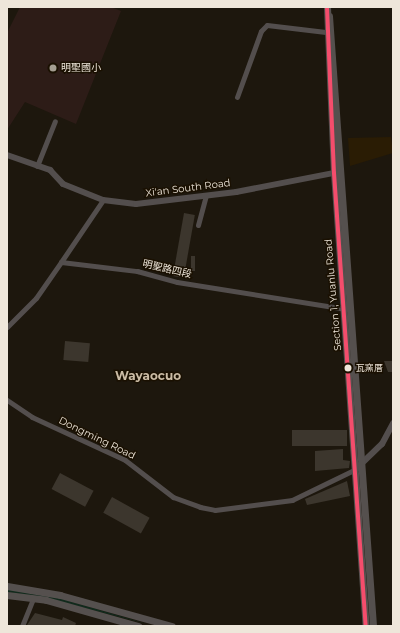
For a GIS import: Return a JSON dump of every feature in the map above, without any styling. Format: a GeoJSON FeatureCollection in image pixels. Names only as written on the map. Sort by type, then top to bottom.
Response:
{"type":"FeatureCollection","features":[{"type":"Feature","properties":{"kind":"main road","name":"Section 1, Yuanlu Road"},"geometry":{"type":"LineString","coordinates":[[327,8],[326,32],[334,173],[363,462],[373,626]]}},
{"type":"Feature","properties":{"kind":"main road","name":"Section 1, Yuanlu Road"},"geometry":{"type":"LineString","coordinates":[[327,8],[332,27],[366,626]]}},
{"type":"Feature","properties":{"kind":"main road"},"geometry":{"type":"LineString","coordinates":[[7,586],[60,595],[162,625],[172,626]]}},
{"type":"Feature","properties":{"kind":"main road"},"geometry":{"type":"LineString","coordinates":[[7,595],[33,598],[138,626]]}},
{"type":"Feature","properties":{"kind":"street"},"geometry":{"type":"LineString","coordinates":[[238,97],[261,31],[267,25],[326,32]]}},
{"type":"Feature","properties":{"kind":"street"},"geometry":{"type":"LineString","coordinates":[[37,166],[55,121]]}},
{"type":"Feature","properties":{"kind":"street","name":"Xi'an South Road"},"geometry":{"type":"LineString","coordinates":[[7,155],[50,170],[63,184],[102,200],[152,204],[334,173]]}},
{"type":"Feature","properties":{"kind":"street"},"geometry":{"type":"LineString","coordinates":[[198,225],[206,195]]}},
{"type":"Feature","properties":{"kind":"street"},"geometry":{"type":"LineString","coordinates":[[7,328],[36,298],[102,200]]}},
{"type":"Feature","properties":{"kind":"street","name":"明聖路四段"},"geometry":{"type":"LineString","coordinates":[[61,262],[137,271],[177,282],[348,309]]}},
{"type":"Feature","properties":{"kind":"street","name":"Dongming Road"},"geometry":{"type":"LineString","coordinates":[[7,400],[32,417],[126,460],[173,497],[200,507],[215,510],[292,500],[357,469]]}},
{"type":"Feature","properties":{"kind":"street"},"geometry":{"type":"LineString","coordinates":[[357,469],[382,444],[393,423]]}},
{"type":"Feature","properties":{"kind":"street"},"geometry":{"type":"LineString","coordinates":[[22,626],[33,598]]}},
{"type":"Feature","properties":{"kind":"shaded area","name":"明聖國小"},"geometry":{"type":"Polygon","coordinates":[[[20,7],[111,7],[121,11],[76,124],[25,102],[7,130],[7,33],[20,7]]]}},
{"type":"Feature","properties":{"kind":"shaded area"},"geometry":{"type":"Polygon","coordinates":[[[391,137],[393,153],[350,166],[348,138],[391,137]]]}},
{"type":"Feature","properties":{"kind":"green space"},"geometry":{"type":"Polygon","coordinates":[[[7,589],[52,596],[147,624],[42,597],[7,592],[7,589]]]}},
{"type":"Feature","properties":{"kind":"building"},"geometry":{"type":"Polygon","coordinates":[[[184,213],[195,215],[184,278],[173,276],[184,213]]]}},
{"type":"Feature","properties":{"kind":"building"},"geometry":{"type":"Polygon","coordinates":[[[191,256],[195,256],[195,271],[191,271],[191,256]]]}},
{"type":"Feature","properties":{"kind":"building"},"geometry":{"type":"Polygon","coordinates":[[[65,341],[90,343],[88,362],[63,360],[65,341]]]}},
{"type":"Feature","properties":{"kind":"building"},"geometry":{"type":"Polygon","coordinates":[[[384,361],[393,361],[393,372],[388,372],[384,361]]]}},
{"type":"Feature","properties":{"kind":"building"},"geometry":{"type":"Polygon","coordinates":[[[292,430],[347,430],[347,446],[292,446],[292,430]]]}},
{"type":"Feature","properties":{"kind":"building"},"geometry":{"type":"Polygon","coordinates":[[[343,449],[343,460],[350,461],[349,468],[315,471],[315,451],[343,449]]]}},
{"type":"Feature","properties":{"kind":"building"},"geometry":{"type":"Polygon","coordinates":[[[60,473],[94,491],[85,507],[52,489],[60,473]]]}},
{"type":"Feature","properties":{"kind":"building"},"geometry":{"type":"Polygon","coordinates":[[[347,481],[350,496],[307,505],[305,499],[347,481]]]}},
{"type":"Feature","properties":{"kind":"building"},"geometry":{"type":"Polygon","coordinates":[[[112,497],[150,518],[141,534],[103,513],[112,497]]]}},
{"type":"Feature","properties":{"kind":"building"},"geometry":{"type":"Polygon","coordinates":[[[35,613],[62,620],[63,617],[76,623],[75,626],[27,625],[35,613]]]}},
{"type":"Feature","properties":{"kind":"transit line"},"geometry":{"type":"LineString","coordinates":[[327,7],[334,173],[366,626]]}},
{"type":"Feature","properties":{"kind":"place","name":"明聖國小"},"geometry":{"type":"Point","coordinates":[53,68]}},
{"type":"Feature","properties":{"kind":"place","name":"瓦窯厝"},"geometry":{"type":"Point","coordinates":[348,368]}},
{"type":"Feature","properties":{"kind":"district","name":"Wayaocuo"},"geometry":{"type":"Point","coordinates":[148,376]}}]}
